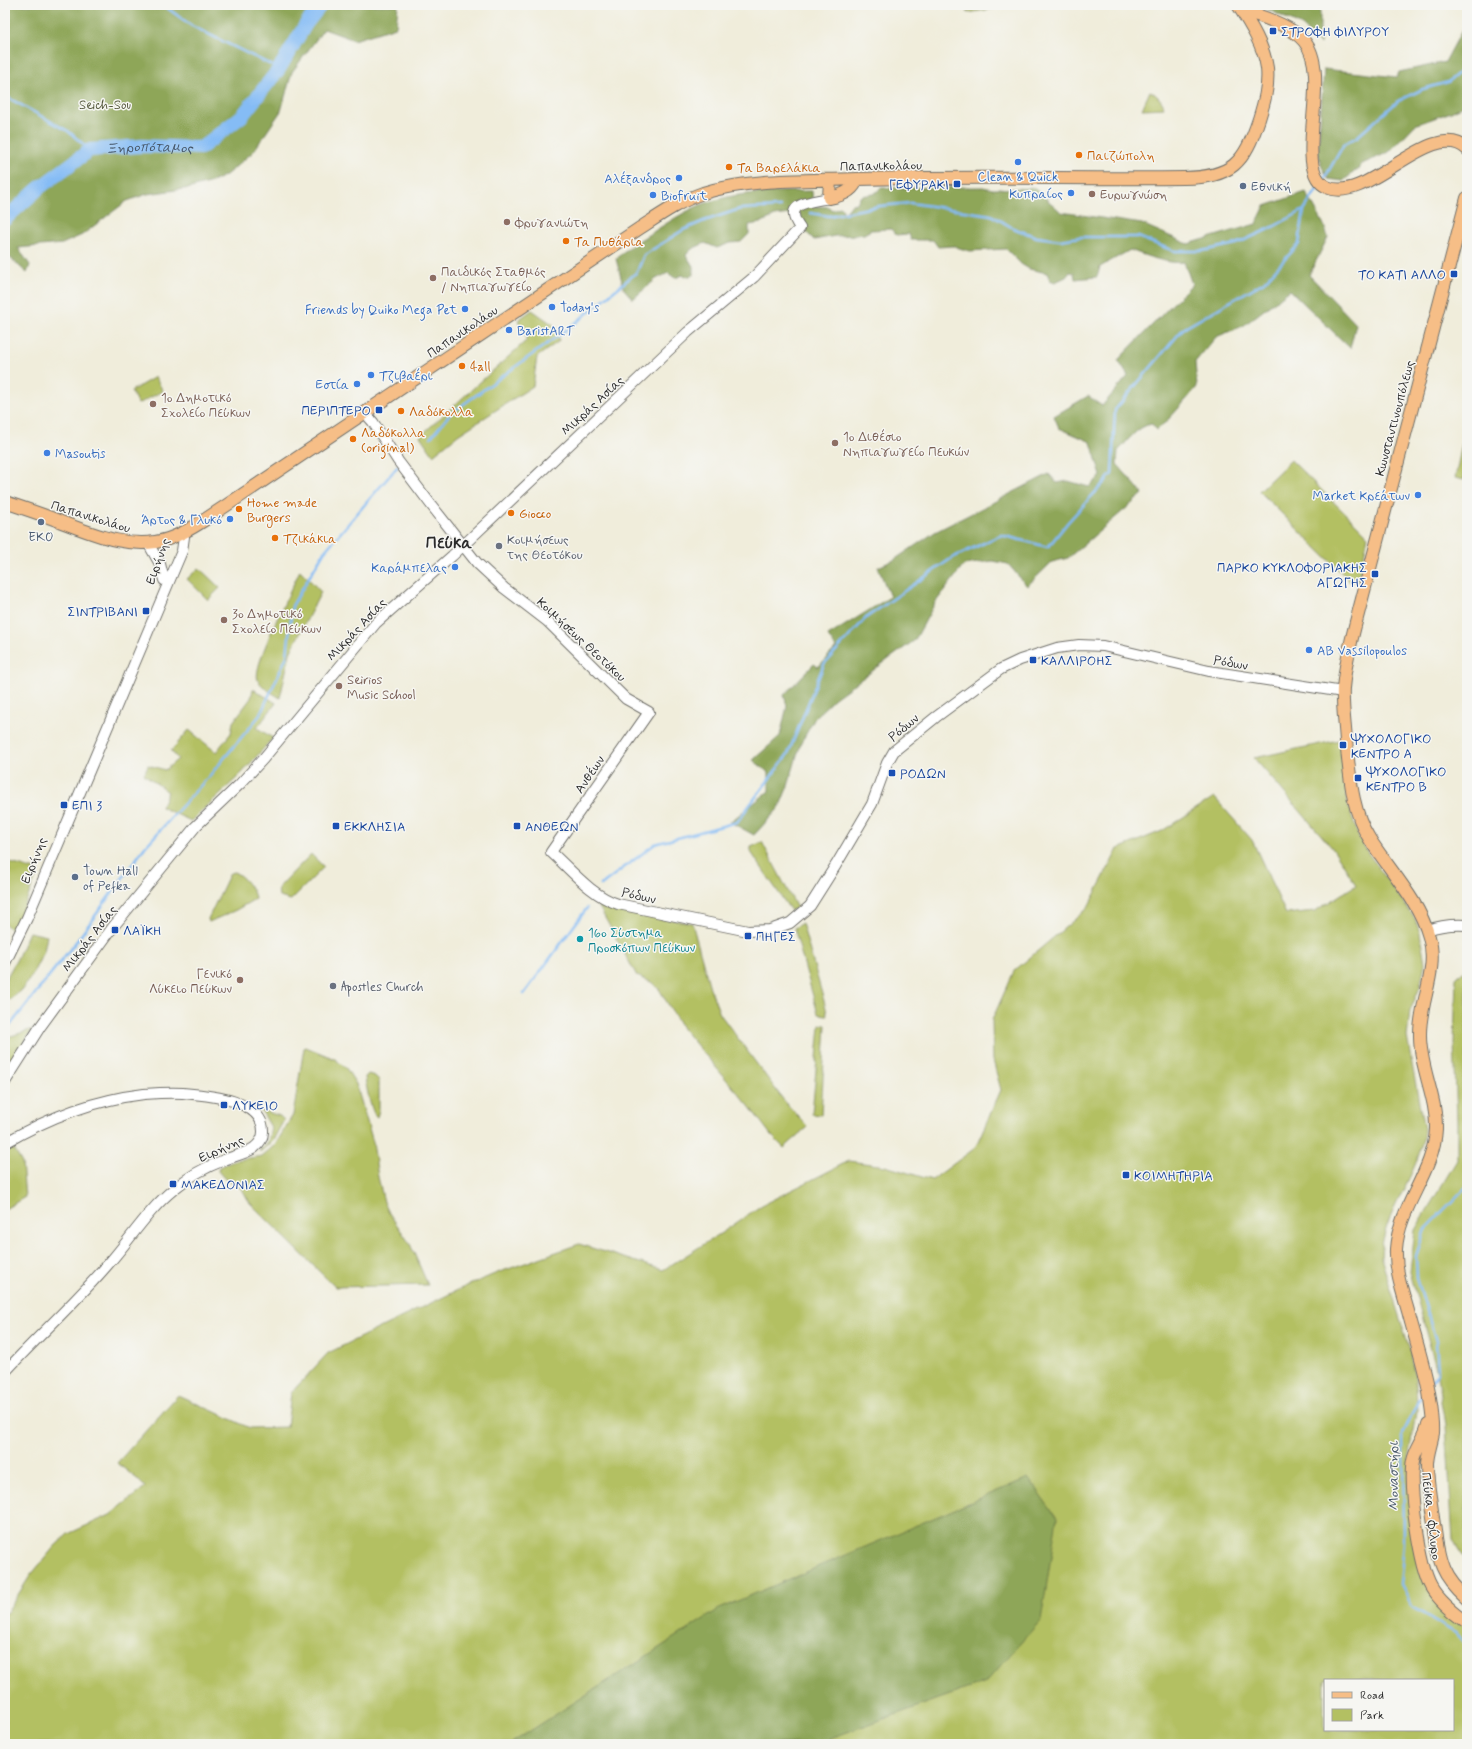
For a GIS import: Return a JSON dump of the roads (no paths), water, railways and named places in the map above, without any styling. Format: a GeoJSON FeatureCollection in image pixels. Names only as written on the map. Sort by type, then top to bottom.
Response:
{"type":"FeatureCollection","features":[{"type":"Feature","properties":{"kind":"main road","name":"Παπανικολάου"},"geometry":{"type":"LineString","coordinates":[[5,502],[104,537],[129,542],[148,543],[168,539],[181,533],[224,507],[640,228],[681,203],[709,192],[747,184],[830,180],[931,178],[1178,178],[1206,177],[1221,173],[1237,163],[1247,150],[1256,127],[1266,93],[1267,74],[1261,47],[1241,10]]}},
{"type":"Feature","properties":{"kind":"main road"},"geometry":{"type":"LineString","coordinates":[[1241,10],[1287,28],[1303,39],[1311,53],[1315,63],[1316,76],[1311,150],[1313,169],[1321,182],[1338,190],[1352,188],[1440,142],[1457,142],[1467,149]]}},
{"type":"Feature","properties":{"kind":"main road"},"geometry":{"type":"LineString","coordinates":[[830,180],[829,198],[843,194],[853,187],[857,179]]}},
{"type":"Feature","properties":{"kind":"main road"},"geometry":{"type":"LineString","coordinates":[[843,180],[843,194]]}},
{"type":"Feature","properties":{"kind":"main road","name":"Κωνσταντινουπόλεως"},"geometry":{"type":"LineString","coordinates":[[1425,1170],[1434,1144],[1436,1130],[1434,1107],[1421,1056],[1420,1034],[1421,1012],[1432,963],[1431,943],[1427,930],[1414,904],[1368,836],[1360,818],[1351,782],[1343,692],[1348,660],[1363,595],[1467,198]]}},
{"type":"Feature","properties":{"kind":"main road","name":"Πεύκα - Φίλυρο"},"geometry":{"type":"LineString","coordinates":[[1425,1170],[1401,1226],[1396,1248],[1396,1261],[1400,1284],[1426,1379],[1433,1416],[1433,1435],[1428,1456],[1427,1472],[1438,1549],[1443,1568],[1457,1589],[1467,1598]]}},
{"type":"Feature","properties":{"kind":"main road","name":"Πεύκα - Φίλυρο"},"geometry":{"type":"LineString","coordinates":[[1430,1401],[1427,1428],[1415,1454],[1411,1475],[1412,1496],[1428,1580],[1436,1593],[1447,1606],[1467,1622]]}},
{"type":"Feature","properties":{"kind":"street","name":"Μικράς Ασίας"},"geometry":{"type":"LineString","coordinates":[[5,1082],[36,1032],[92,955],[191,832],[251,772],[376,623],[463,546],[675,344],[754,277],[800,228],[794,216],[795,208],[803,203],[829,198]]}},
{"type":"Feature","properties":{"kind":"street","name":"Κοιμήσεως Θεοτόκου"},"geometry":{"type":"LineString","coordinates":[[365,413],[375,424],[398,461],[477,563],[504,588],[547,621],[626,699],[648,712]]}},
{"type":"Feature","properties":{"kind":"street","name":"Ειρήνης"},"geometry":{"type":"LineString","coordinates":[[23,925],[23,917],[164,580],[181,533]]}},
{"type":"Feature","properties":{"kind":"street","name":"Ειρήνης"},"geometry":{"type":"LineString","coordinates":[[5,963],[83,786],[182,551],[184,537],[181,533]]}},
{"type":"Feature","properties":{"kind":"street"},"geometry":{"type":"LineString","coordinates":[[148,543],[160,564],[164,580]]}},
{"type":"Feature","properties":{"kind":"street","name":"Ρόδων"},"geometry":{"type":"LineString","coordinates":[[551,852],[595,892],[612,902],[732,929],[752,932],[770,930],[790,923],[812,904],[867,813],[875,798],[888,760],[894,751],[979,684],[1012,663],[1064,647],[1097,645],[1124,650],[1209,671],[1343,692]]}},
{"type":"Feature","properties":{"kind":"street","name":"Ανθέων"},"geometry":{"type":"LineString","coordinates":[[551,852],[648,712]]}},
{"type":"Feature","properties":{"kind":"street"},"geometry":{"type":"LineString","coordinates":[[1427,930],[1447,925],[1467,925]]}},
{"type":"Feature","properties":{"kind":"street","name":"Ειρήνης"},"geometry":{"type":"LineString","coordinates":[[5,1143],[42,1122],[80,1107],[114,1098],[167,1093],[206,1096],[234,1102],[247,1107],[255,1113],[261,1121],[263,1129],[261,1140],[254,1148],[207,1168],[186,1180],[168,1194],[101,1273],[5,1372]]}},
{"type":"Feature","properties":{"kind":"waterway"},"geometry":{"type":"LineString","coordinates":[[163,5],[192,26],[279,69]]}},
{"type":"Feature","properties":{"kind":"waterway","name":"Ξηροπόταμος"},"geometry":{"type":"LineString","coordinates":[[5,219],[39,188],[90,150],[141,146],[201,148],[242,116],[279,69],[306,24],[321,5]]}},
{"type":"Feature","properties":{"kind":"waterway"},"geometry":{"type":"LineString","coordinates":[[1324,179],[1344,144],[1357,137],[1398,101],[1423,89],[1448,82],[1467,66]]}},
{"type":"Feature","properties":{"kind":"waterway"},"geometry":{"type":"LineString","coordinates":[[5,96],[68,131],[90,150]]}},
{"type":"Feature","properties":{"kind":"waterway"},"geometry":{"type":"LineString","coordinates":[[810,213],[829,216],[879,206],[911,203],[991,215],[1013,228],[1037,237],[1060,240],[1080,237],[1138,237],[1174,251],[1202,251],[1236,244],[1273,227],[1304,210],[1320,185]]}},
{"type":"Feature","properties":{"kind":"waterway"},"geometry":{"type":"LineString","coordinates":[[431,437],[450,414],[573,325],[637,272],[644,255],[683,230],[704,221],[740,209],[780,207]]}},
{"type":"Feature","properties":{"kind":"waterway"},"geometry":{"type":"LineString","coordinates":[[601,885],[655,844],[737,822],[788,754],[824,664],[867,617],[952,558],[1001,535],[1048,547],[1068,522],[1112,474],[1115,410],[1183,329],[1264,282],[1299,244],[1304,210]]}},
{"type":"Feature","properties":{"kind":"waterway"},"geometry":{"type":"LineString","coordinates":[[5,1032],[79,938],[145,847],[211,774],[260,715],[287,656],[292,606],[324,552],[398,466]]}},
{"type":"Feature","properties":{"kind":"waterway"},"geometry":{"type":"LineString","coordinates":[[524,994],[587,908]]}},
{"type":"Feature","properties":{"kind":"waterway","name":"Μοναστήρι"},"geometry":{"type":"LineString","coordinates":[[1431,1382],[1438,1373],[1436,1341],[1417,1278],[1416,1256],[1425,1229],[1467,1186]]}},
{"type":"Feature","properties":{"kind":"waterway","name":"Μοναστήρι"},"geometry":{"type":"LineString","coordinates":[[1425,1391],[1418,1401],[1403,1434],[1404,1544],[1400,1585],[1411,1606],[1457,1633],[1467,1644]]}},
{"type":"Feature","properties":{"kind":"place","name":"ΣΤΡΟΦΗ ΦΙΛΥΡΟΥ"},"geometry":{"type":"Point","coordinates":[1273,31]}},
{"type":"Feature","properties":{"kind":"place","name":"Παιζώπολη"},"geometry":{"type":"Point","coordinates":[1079,155]}},
{"type":"Feature","properties":{"kind":"place","name":"Clean & Quick"},"geometry":{"type":"Point","coordinates":[1018,162]}},
{"type":"Feature","properties":{"kind":"place","name":"Τα Βαρελάκια"},"geometry":{"type":"Point","coordinates":[729,167]}},
{"type":"Feature","properties":{"kind":"place","name":"Αλέξανδρος"},"geometry":{"type":"Point","coordinates":[679,178]}},
{"type":"Feature","properties":{"kind":"place","name":"ΓΕΦΥΡΑΚΙ"},"geometry":{"type":"Point","coordinates":[957,184]}},
{"type":"Feature","properties":{"kind":"place","name":"Εθνική"},"geometry":{"type":"Point","coordinates":[1243,186]}},
{"type":"Feature","properties":{"kind":"place","name":"Κυπραίος"},"geometry":{"type":"Point","coordinates":[1071,193]}},
{"type":"Feature","properties":{"kind":"place","name":"Ευρωγνώση"},"geometry":{"type":"Point","coordinates":[1092,194]}},
{"type":"Feature","properties":{"kind":"place","name":"Biofruit"},"geometry":{"type":"Point","coordinates":[653,195]}},
{"type":"Feature","properties":{"kind":"place","name":"Φρυγανιώτη"},"geometry":{"type":"Point","coordinates":[507,222]}},
{"type":"Feature","properties":{"kind":"place","name":"Τα Πυθάρια"},"geometry":{"type":"Point","coordinates":[566,241]}},
{"type":"Feature","properties":{"kind":"place","name":"ΤΟ ΚΑΤΙ ΑΛΛΟ"},"geometry":{"type":"Point","coordinates":[1454,274]}},
{"type":"Feature","properties":{"kind":"place","name":"Παιδικός Σταθμός / Νηπιαγωγείο"},"geometry":{"type":"Point","coordinates":[433,278]}},
{"type":"Feature","properties":{"kind":"place","name":"Today's"},"geometry":{"type":"Point","coordinates":[552,307]}},
{"type":"Feature","properties":{"kind":"place","name":"Friends by Quiko Mega Pet"},"geometry":{"type":"Point","coordinates":[465,309]}},
{"type":"Feature","properties":{"kind":"place","name":"BaristART"},"geometry":{"type":"Point","coordinates":[509,330]}},
{"type":"Feature","properties":{"kind":"place","name":"4all"},"geometry":{"type":"Point","coordinates":[462,366]}},
{"type":"Feature","properties":{"kind":"place","name":"Τζιβαέρι"},"geometry":{"type":"Point","coordinates":[371,375]}},
{"type":"Feature","properties":{"kind":"place","name":"Εστία"},"geometry":{"type":"Point","coordinates":[357,384]}},
{"type":"Feature","properties":{"kind":"place","name":"1ο Δημοτικό Σχολείο Πεύκων"},"geometry":{"type":"Point","coordinates":[153,404]}},
{"type":"Feature","properties":{"kind":"place","name":"ΠΕΡΙΠΤΕΡΟ"},"geometry":{"type":"Point","coordinates":[379,410]}},
{"type":"Feature","properties":{"kind":"place","name":"Λαδόκολλα"},"geometry":{"type":"Point","coordinates":[401,411]}},
{"type":"Feature","properties":{"kind":"place","name":"Λαδόκολλα (original)"},"geometry":{"type":"Point","coordinates":[353,439]}},
{"type":"Feature","properties":{"kind":"place","name":"1ο Διθέσιο Νηπιαγωγείο Πευκών"},"geometry":{"type":"Point","coordinates":[835,443]}},
{"type":"Feature","properties":{"kind":"place","name":"Masoutis"},"geometry":{"type":"Point","coordinates":[47,453]}},
{"type":"Feature","properties":{"kind":"place","name":"Market Κρεάτων"},"geometry":{"type":"Point","coordinates":[1418,495]}},
{"type":"Feature","properties":{"kind":"place","name":"Home made Burgers"},"geometry":{"type":"Point","coordinates":[239,509]}},
{"type":"Feature","properties":{"kind":"place","name":"Giocco"},"geometry":{"type":"Point","coordinates":[511,513]}},
{"type":"Feature","properties":{"kind":"place","name":"Άρτος & Γλυκό"},"geometry":{"type":"Point","coordinates":[230,519]}},
{"type":"Feature","properties":{"kind":"place","name":"EKO"},"geometry":{"type":"Point","coordinates":[41,522]}},
{"type":"Feature","properties":{"kind":"place","name":"Τζικάκια"},"geometry":{"type":"Point","coordinates":[275,538]}},
{"type":"Feature","properties":{"kind":"place","name":"Κοιμήσεως της Θεοτόκου"},"geometry":{"type":"Point","coordinates":[499,546]}},
{"type":"Feature","properties":{"kind":"place","name":"Καράμπελας"},"geometry":{"type":"Point","coordinates":[455,567]}},
{"type":"Feature","properties":{"kind":"place","name":"ΠΑΡΚΟ ΚΥΚΛΟΦΟΡΙΑΚΗΣ ΑΓΩΓΗΣ"},"geometry":{"type":"Point","coordinates":[1375,574]}},
{"type":"Feature","properties":{"kind":"place","name":"ΣΙΝΤΡΙΒΑΝΙ"},"geometry":{"type":"Point","coordinates":[146,611]}},
{"type":"Feature","properties":{"kind":"place","name":"3ο Δημοτικό Σχολείο Πεύκων"},"geometry":{"type":"Point","coordinates":[224,620]}},
{"type":"Feature","properties":{"kind":"place","name":"AB Vassilopoulos"},"geometry":{"type":"Point","coordinates":[1309,650]}},
{"type":"Feature","properties":{"kind":"place","name":"ΚΑΛΛΙΡΟΗΣ"},"geometry":{"type":"Point","coordinates":[1033,660]}},
{"type":"Feature","properties":{"kind":"place","name":"Seirios Music School"},"geometry":{"type":"Point","coordinates":[339,686]}},
{"type":"Feature","properties":{"kind":"place","name":"ΨΥΧΟΛΟΓΙΚΟ ΚΕΝΤΡΟ A"},"geometry":{"type":"Point","coordinates":[1343,745]}},
{"type":"Feature","properties":{"kind":"place","name":"ΡΟΔΩΝ"},"geometry":{"type":"Point","coordinates":[892,773]}},
{"type":"Feature","properties":{"kind":"place","name":"ΨΥΧΟΛΟΓΙΚΟ ΚΕΝΤΡΟ B"},"geometry":{"type":"Point","coordinates":[1358,778]}},
{"type":"Feature","properties":{"kind":"place","name":"ΕΠΙ 3"},"geometry":{"type":"Point","coordinates":[64,805]}},
{"type":"Feature","properties":{"kind":"place","name":"ΕΚΚΛΗΣΙΑ"},"geometry":{"type":"Point","coordinates":[336,826]}},
{"type":"Feature","properties":{"kind":"place","name":"ΑΝΘΕΩΝ"},"geometry":{"type":"Point","coordinates":[517,826]}},
{"type":"Feature","properties":{"kind":"place","name":"Town Hall of Pefka"},"geometry":{"type":"Point","coordinates":[75,877]}},
{"type":"Feature","properties":{"kind":"place","name":"ΛΑΪΚΗ"},"geometry":{"type":"Point","coordinates":[115,930]}},
{"type":"Feature","properties":{"kind":"place","name":"ΠΗΓΕΣ"},"geometry":{"type":"Point","coordinates":[748,936]}},
{"type":"Feature","properties":{"kind":"place","name":"16ο Σύστημα Προσκόπων Πεύκων"},"geometry":{"type":"Point","coordinates":[580,939]}},
{"type":"Feature","properties":{"kind":"place","name":"Γενικό Λύκειο Πεύκων"},"geometry":{"type":"Point","coordinates":[240,980]}},
{"type":"Feature","properties":{"kind":"place","name":"Apostles Church"},"geometry":{"type":"Point","coordinates":[333,986]}},
{"type":"Feature","properties":{"kind":"place","name":"ΛΥΚΕΙΟ"},"geometry":{"type":"Point","coordinates":[224,1105]}},
{"type":"Feature","properties":{"kind":"place","name":"ΚΟΙΜΗΤΗΡΙΑ"},"geometry":{"type":"Point","coordinates":[1126,1175]}},
{"type":"Feature","properties":{"kind":"place","name":"ΜΑΚΕΔΟΝΙΑΣ"},"geometry":{"type":"Point","coordinates":[173,1184]}},
{"type":"Feature","properties":{"kind":"district","name":"Πεύκα"},"geometry":{"type":"Point","coordinates":[449,542]}},
{"type":"Feature","properties":{"kind":"park label","name":"Seich-Sou"},"geometry":{"type":"Point","coordinates":[105,104]}}]}
